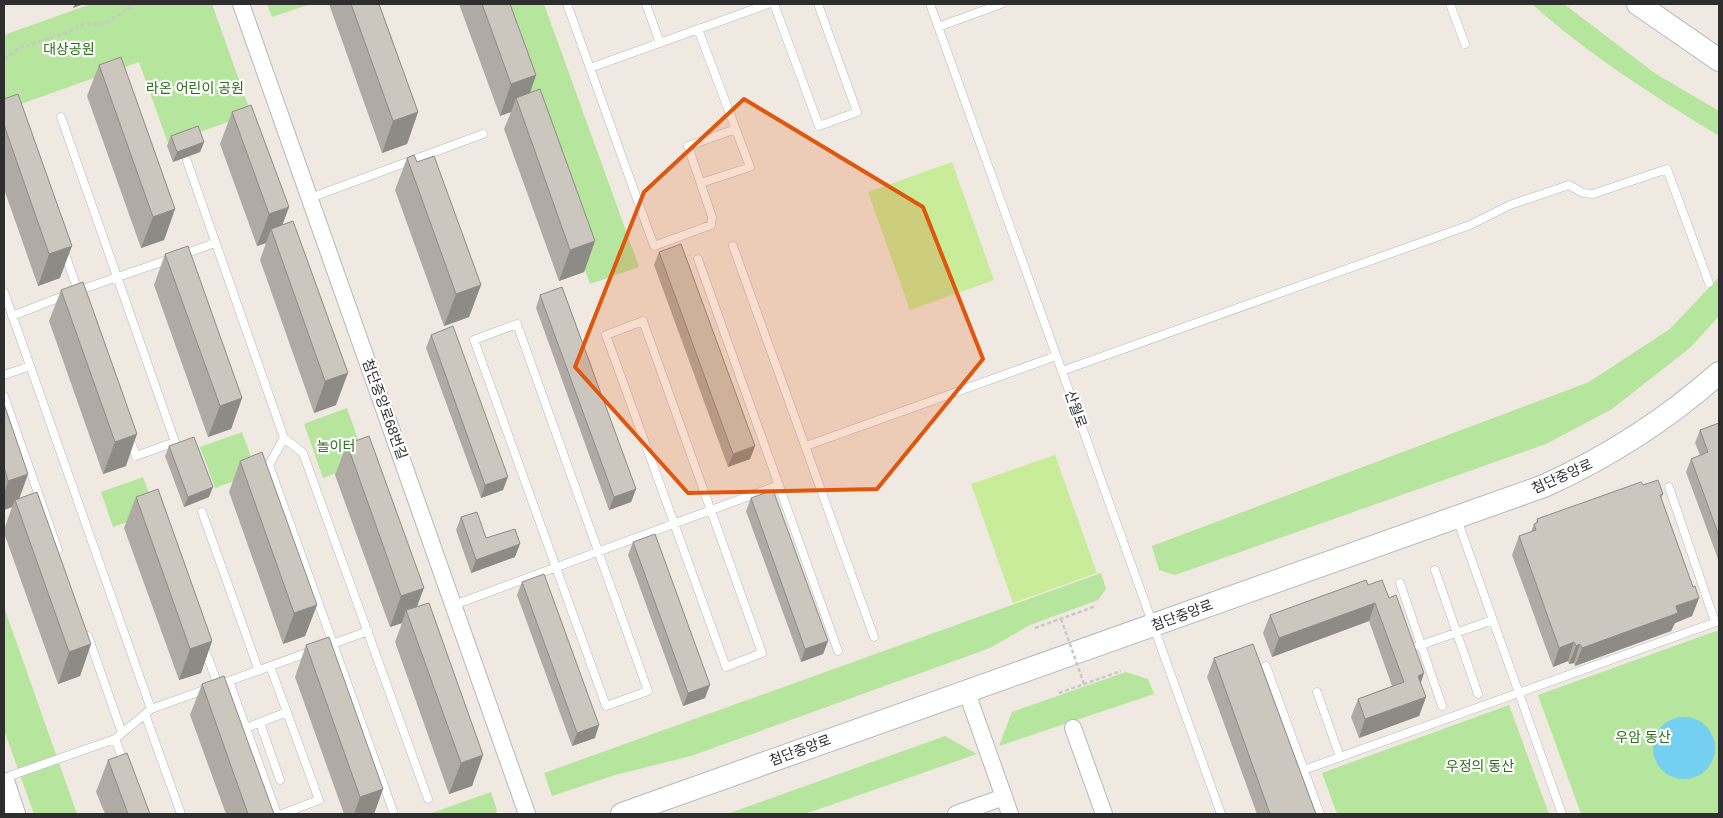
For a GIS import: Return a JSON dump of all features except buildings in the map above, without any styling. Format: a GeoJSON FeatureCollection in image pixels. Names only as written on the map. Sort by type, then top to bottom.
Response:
{"type":"FeatureCollection","features":[{"type":"Feature","properties":{"kind":"street","name":"첨단중앙로68번길"},"geometry":{"type":"LineString","coordinates":[[241,4],[528,814]]}},
{"type":"Feature","properties":{"kind":"street"},"geometry":{"type":"LineString","coordinates":[[1638,4],[1719,60]]}},
{"type":"Feature","properties":{"kind":"street","name":"첨단중앙로"},"geometry":{"type":"LineString","coordinates":[[622,814],[966,690],[1544,486],[1588,466],[1638,437],[1692,397],[1719,373]]}},
{"type":"Feature","properties":{"kind":"street"},"geometry":{"type":"LineString","coordinates":[[966,690],[1010,814]]}},
{"type":"Feature","properties":{"kind":"street"},"geometry":{"type":"LineString","coordinates":[[1073,728],[1104,814]]}},
{"type":"Feature","properties":{"kind":"street"},"geometry":{"type":"LineString","coordinates":[[4,784],[14,814]]}},
{"type":"Feature","properties":{"kind":"street"},"geometry":{"type":"LineString","coordinates":[[956,814],[1004,797]]}},
{"type":"Feature","properties":{"kind":"lane"},"geometry":{"type":"LineString","coordinates":[[567,4],[654,246],[711,225],[712,217],[688,146],[736,129]]}},
{"type":"Feature","properties":{"kind":"lane"},"geometry":{"type":"LineString","coordinates":[[646,4],[660,43]]}},
{"type":"Feature","properties":{"kind":"lane"},"geometry":{"type":"LineString","coordinates":[[590,68],[768,4]]}},
{"type":"Feature","properties":{"kind":"lane"},"geometry":{"type":"LineString","coordinates":[[774,4],[819,126],[857,112],[818,4]]}},
{"type":"Feature","properties":{"kind":"lane","name":"산월로"},"geometry":{"type":"LineString","coordinates":[[930,4],[1221,814]]}},
{"type":"Feature","properties":{"kind":"lane"},"geometry":{"type":"LineString","coordinates":[[938,27],[1001,4]]}},
{"type":"Feature","properties":{"kind":"lane"},"geometry":{"type":"LineString","coordinates":[[1450,4],[1465,44]]}},
{"type":"Feature","properties":{"kind":"lane"},"geometry":{"type":"LineString","coordinates":[[698,29],[750,166],[701,183]]}},
{"type":"Feature","properties":{"kind":"lane"},"geometry":{"type":"LineString","coordinates":[[61,117],[175,442],[136,456],[126,428]]}},
{"type":"Feature","properties":{"kind":"lane"},"geometry":{"type":"LineString","coordinates":[[310,198],[483,134]]}},
{"type":"Feature","properties":{"kind":"lane"},"geometry":{"type":"LineString","coordinates":[[186,161],[284,438],[303,453],[428,799]]}},
{"type":"Feature","properties":{"kind":"lane"},"geometry":{"type":"LineString","coordinates":[[1062,371],[1470,225],[1510,205],[1569,184],[1583,193],[1593,194],[1667,169],[1709,283]]}},
{"type":"Feature","properties":{"kind":"lane"},"geometry":{"type":"LineString","coordinates":[[12,316],[215,243]]}},
{"type":"Feature","properties":{"kind":"lane"},"geometry":{"type":"LineString","coordinates":[[61,244],[81,300]]}},
{"type":"Feature","properties":{"kind":"lane"},"geometry":{"type":"LineString","coordinates":[[733,246],[874,637]]}},
{"type":"Feature","properties":{"kind":"lane"},"geometry":{"type":"LineString","coordinates":[[698,258],[838,652]]}},
{"type":"Feature","properties":{"kind":"lane"},"geometry":{"type":"LineString","coordinates":[[4,292],[148,712],[181,814]]}},
{"type":"Feature","properties":{"kind":"lane"},"geometry":{"type":"LineString","coordinates":[[643,321],[762,653],[726,667],[674,524],[606,335],[643,321]]}},
{"type":"Feature","properties":{"kind":"lane"},"geometry":{"type":"LineString","coordinates":[[517,324],[648,691],[606,706],[556,568],[474,340],[517,324]]}},
{"type":"Feature","properties":{"kind":"lane"},"geometry":{"type":"LineString","coordinates":[[806,446],[1056,356]]}},
{"type":"Feature","properties":{"kind":"lane"},"geometry":{"type":"LineString","coordinates":[[4,375],[30,366]]}},
{"type":"Feature","properties":{"kind":"lane"},"geometry":{"type":"LineString","coordinates":[[4,396],[60,555]]}},
{"type":"Feature","properties":{"kind":"lane"},"geometry":{"type":"LineString","coordinates":[[284,438],[269,465],[393,811]]}},
{"type":"Feature","properties":{"kind":"lane"},"geometry":{"type":"LineString","coordinates":[[454,605],[779,485]]}},
{"type":"Feature","properties":{"kind":"lane"},"geometry":{"type":"LineString","coordinates":[[1304,770],[1717,622],[1669,487]]}},
{"type":"Feature","properties":{"kind":"lane"},"geometry":{"type":"LineString","coordinates":[[202,512],[258,671]]}},
{"type":"Feature","properties":{"kind":"lane"},"geometry":{"type":"LineString","coordinates":[[1456,517],[1562,814]]}},
{"type":"Feature","properties":{"kind":"lane"},"geometry":{"type":"LineString","coordinates":[[1435,570],[1478,694]]}},
{"type":"Feature","properties":{"kind":"lane"},"geometry":{"type":"LineString","coordinates":[[1400,583],[1442,706]]}},
{"type":"Feature","properties":{"kind":"lane"},"geometry":{"type":"LineString","coordinates":[[1410,650],[1493,620]]}},
{"type":"Feature","properties":{"kind":"lane"},"geometry":{"type":"LineString","coordinates":[[86,630],[122,733]]}},
{"type":"Feature","properties":{"kind":"lane"},"geometry":{"type":"LineString","coordinates":[[4,778],[115,739],[148,712],[368,631]]}},
{"type":"Feature","properties":{"kind":"lane"},"geometry":{"type":"LineString","coordinates":[[201,639],[218,685]]}},
{"type":"Feature","properties":{"kind":"lane"},"geometry":{"type":"LineString","coordinates":[[270,666],[319,800],[282,814]]}},
{"type":"Feature","properties":{"kind":"lane"},"geometry":{"type":"LineString","coordinates":[[1266,666],[1320,814]]}},
{"type":"Feature","properties":{"kind":"lane"},"geometry":{"type":"LineString","coordinates":[[229,681],[277,814]]}},
{"type":"Feature","properties":{"kind":"lane"},"geometry":{"type":"LineString","coordinates":[[1317,692],[1340,757]]}},
{"type":"Feature","properties":{"kind":"lane"},"geometry":{"type":"LineString","coordinates":[[246,728],[287,712]]}},
{"type":"Feature","properties":{"kind":"lane"},"geometry":{"type":"LineString","coordinates":[[260,723],[280,780]]}},
{"type":"Feature","properties":{"kind":"lane"},"geometry":{"type":"LineString","coordinates":[[115,739],[127,772]]}},
{"type":"Feature","properties":{"kind":"path"},"geometry":{"type":"LineString","coordinates":[[4,59],[20,48],[66,33],[83,24],[104,24],[136,4]]}},
{"type":"Feature","properties":{"kind":"path"},"geometry":{"type":"LineString","coordinates":[[159,4],[172,4]]}},
{"type":"Feature","properties":{"kind":"path"},"geometry":{"type":"LineString","coordinates":[[1035,628],[1096,606]]}},
{"type":"Feature","properties":{"kind":"path"},"geometry":{"type":"LineString","coordinates":[[1061,619],[1084,684]]}},
{"type":"Feature","properties":{"kind":"path"},"geometry":{"type":"LineString","coordinates":[[1059,693],[1121,671]]}},
{"type":"Feature","properties":{"kind":"highlighted area"},"geometry":{"type":"Polygon","coordinates":[[[744,99],[923,207],[983,359],[877,489],[688,493],[575,367],[644,192],[744,99]]]}},
{"type":"Feature","properties":{"kind":"green space","name":"대상공원"},"geometry":{"type":"Polygon","coordinates":[[[91,4],[212,4],[251,114],[168,143],[139,62],[4,110],[4,35],[91,4]]]}},
{"type":"Feature","properties":{"kind":"green space"},"geometry":{"type":"Polygon","coordinates":[[[267,4],[310,4],[272,17],[267,4]]]}},
{"type":"Feature","properties":{"kind":"green space"},"geometry":{"type":"Polygon","coordinates":[[[489,4],[544,4],[639,267],[590,284],[489,4]]]}},
{"type":"Feature","properties":{"kind":"green space"},"geometry":{"type":"Polygon","coordinates":[[[1532,4],[1564,4],[1656,74],[1719,111],[1719,136],[1599,58],[1532,4]]]}},
{"type":"Feature","properties":{"kind":"green space"},"geometry":{"type":"Polygon","coordinates":[[[952,162],[994,280],[910,310],[868,192],[952,162]]]}},
{"type":"Feature","properties":{"kind":"green space"},"geometry":{"type":"Polygon","coordinates":[[[1719,277],[1719,316],[1691,347],[1612,409],[1546,444],[1175,575],[1159,570],[1152,546],[1589,382],[1670,329],[1719,277]]]}},
{"type":"Feature","properties":{"kind":"green space","name":"놀이터"},"geometry":{"type":"Polygon","coordinates":[[[347,408],[366,462],[323,478],[304,424],[347,408]]]}},
{"type":"Feature","properties":{"kind":"green space"},"geometry":{"type":"Polygon","coordinates":[[[242,432],[257,473],[215,488],[200,447],[242,432]]]}},
{"type":"Feature","properties":{"kind":"green space"},"geometry":{"type":"Polygon","coordinates":[[[1055,455],[1097,573],[1013,603],[971,484],[1055,455]]]}},
{"type":"Feature","properties":{"kind":"green space"},"geometry":{"type":"Polygon","coordinates":[[[143,477],[156,512],[113,527],[101,492],[143,477]]]}},
{"type":"Feature","properties":{"kind":"green space"},"geometry":{"type":"Polygon","coordinates":[[[1101,573],[1106,589],[1098,600],[1030,625],[990,648],[691,756],[615,775],[552,796],[544,773],[1101,573]]]}},
{"type":"Feature","properties":{"kind":"green space"},"geometry":{"type":"Polygon","coordinates":[[[4,607],[77,814],[34,814],[4,730],[4,607]]]}},
{"type":"Feature","properties":{"kind":"green space","name":"우암 동산"},"geometry":{"type":"Polygon","coordinates":[[[1719,630],[1719,814],[1581,814],[1538,695],[1719,630]]]}},
{"type":"Feature","properties":{"kind":"green space"},"geometry":{"type":"Polygon","coordinates":[[[1126,672],[1148,679],[1154,694],[999,746],[1012,712],[1126,672]]]}},
{"type":"Feature","properties":{"kind":"green space","name":"우정의 동산"},"geometry":{"type":"Polygon","coordinates":[[[1509,705],[1549,814],[1337,814],[1322,773],[1509,705]]]}},
{"type":"Feature","properties":{"kind":"green space"},"geometry":{"type":"Polygon","coordinates":[[[945,736],[977,754],[805,814],[727,814],[945,736]]]}},
{"type":"Feature","properties":{"kind":"green space"},"geometry":{"type":"Polygon","coordinates":[[[491,792],[497,811],[495,814],[429,814],[491,792]]]}},
{"type":"Feature","properties":{"kind":"water"},"geometry":{"type":"Polygon","coordinates":[[[1684,717],[1696,719],[1706,726],[1713,736],[1715,748],[1713,760],[1706,770],[1696,777],[1684,779],[1672,777],[1662,770],[1655,760],[1653,748],[1655,736],[1662,726],[1672,719],[1684,717]]]}},
{"type":"Feature","properties":{"kind":"park label","name":"라온 어린이 공원"},"geometry":{"type":"Point","coordinates":[195,88]}}]}
